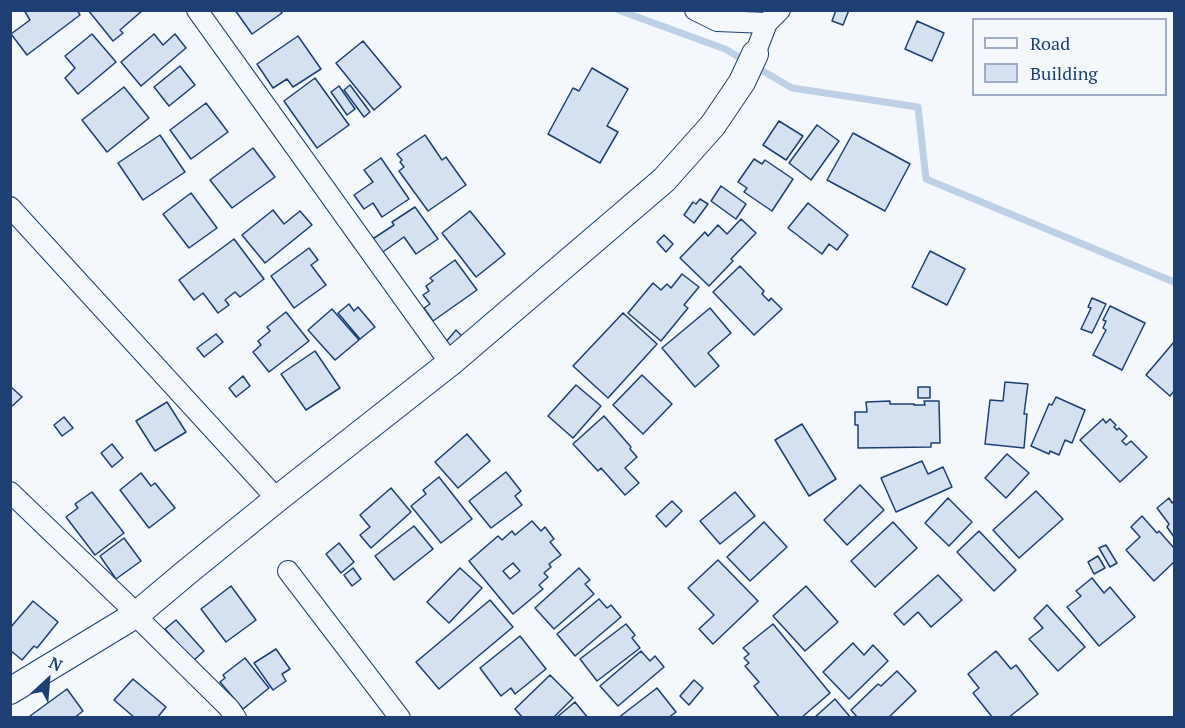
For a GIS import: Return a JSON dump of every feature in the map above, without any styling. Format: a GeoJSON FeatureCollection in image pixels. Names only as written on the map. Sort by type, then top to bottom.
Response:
{"type":"FeatureCollection","features":[{"type":"Feature","properties":{"kind":"street"},"geometry":{"type":"LineString","coordinates":[[197,10],[450,363]]}},
{"type":"Feature","properties":{"kind":"street"},"geometry":{"type":"LineString","coordinates":[[695,10],[717,21],[773,17]]}},
{"type":"Feature","properties":{"kind":"street"},"geometry":{"type":"LineString","coordinates":[[10,691],[136,615],[450,363],[664,180],[713,125],[742,82],[773,17]]}},
{"type":"Feature","properties":{"kind":"street"},"geometry":{"type":"LineString","coordinates":[[10,207],[278,499]]}},
{"type":"Feature","properties":{"kind":"street"},"geometry":{"type":"LineString","coordinates":[[10,492],[236,717]]}},
{"type":"Feature","properties":{"kind":"street"},"geometry":{"type":"LineString","coordinates":[[288,571],[400,717]]}},
{"type":"Feature","properties":{"kind":"building"},"geometry":{"type":"Polygon","coordinates":[[[24,10],[77,10],[80,15],[27,55],[11,34],[30,20],[24,10]]]}},
{"type":"Feature","properties":{"kind":"building"},"geometry":{"type":"Polygon","coordinates":[[[88,10],[143,10],[120,30],[123,33],[113,41],[88,10]]]}},
{"type":"Feature","properties":{"kind":"building"},"geometry":{"type":"Polygon","coordinates":[[[235,10],[280,10],[282,13],[252,34],[235,10]]]}},
{"type":"Feature","properties":{"kind":"building"},"geometry":{"type":"Polygon","coordinates":[[[836,10],[849,10],[843,25],[832,21],[836,10]]]}},
{"type":"Feature","properties":{"kind":"building"},"geometry":{"type":"Polygon","coordinates":[[[917,21],[944,33],[932,61],[905,49],[917,21]]]}},
{"type":"Feature","properties":{"kind":"building"},"geometry":{"type":"Polygon","coordinates":[[[92,34],[116,62],[78,94],[65,78],[75,68],[65,56],[92,34]]]}},
{"type":"Feature","properties":{"kind":"building"},"geometry":{"type":"Polygon","coordinates":[[[154,34],[163,45],[175,34],[186,48],[141,86],[121,62],[154,34]]]}},
{"type":"Feature","properties":{"kind":"building"},"geometry":{"type":"Polygon","coordinates":[[[298,36],[321,69],[293,87],[287,79],[273,88],[257,64],[298,36]]]}},
{"type":"Feature","properties":{"kind":"building"},"geometry":{"type":"Polygon","coordinates":[[[363,41],[401,87],[374,110],[336,63],[363,41]]]}},
{"type":"Feature","properties":{"kind":"building"},"geometry":{"type":"Polygon","coordinates":[[[180,66],[195,85],[169,106],[154,87],[180,66]]]}},
{"type":"Feature","properties":{"kind":"building"},"geometry":{"type":"Polygon","coordinates":[[[592,68],[628,89],[607,126],[618,132],[600,163],[548,134],[573,88],[579,91],[592,68]]]}},
{"type":"Feature","properties":{"kind":"building"},"geometry":{"type":"Polygon","coordinates":[[[315,78],[349,125],[317,148],[284,101],[315,78]]]}},
{"type":"Feature","properties":{"kind":"building"},"geometry":{"type":"Polygon","coordinates":[[[350,85],[370,112],[364,117],[344,90],[350,85]]]}},
{"type":"Feature","properties":{"kind":"building"},"geometry":{"type":"Polygon","coordinates":[[[339,86],[355,109],[347,115],[331,92],[339,86]]]}},
{"type":"Feature","properties":{"kind":"building"},"geometry":{"type":"Polygon","coordinates":[[[124,87],[149,118],[107,152],[82,120],[124,87]]]}},
{"type":"Feature","properties":{"kind":"building"},"geometry":{"type":"Polygon","coordinates":[[[206,103],[228,132],[191,159],[170,130],[206,103]]]}},
{"type":"Feature","properties":{"kind":"building"},"geometry":{"type":"Polygon","coordinates":[[[779,121],[803,136],[786,160],[763,145],[779,121]]]}},
{"type":"Feature","properties":{"kind":"building"},"geometry":{"type":"Polygon","coordinates":[[[817,125],[839,141],[811,180],[789,163],[817,125]]]}},
{"type":"Feature","properties":{"kind":"building"},"geometry":{"type":"Polygon","coordinates":[[[853,133],[910,164],[885,211],[827,180],[853,133]]]}},
{"type":"Feature","properties":{"kind":"building"},"geometry":{"type":"Polygon","coordinates":[[[160,135],[185,172],[143,200],[118,163],[160,135]]]}},
{"type":"Feature","properties":{"kind":"building"},"geometry":{"type":"Polygon","coordinates":[[[425,135],[442,160],[446,157],[466,185],[428,211],[399,171],[404,167],[397,154],[425,135]]]}},
{"type":"Feature","properties":{"kind":"building"},"geometry":{"type":"Polygon","coordinates":[[[253,148],[275,177],[232,208],[210,180],[253,148]]]}},
{"type":"Feature","properties":{"kind":"building"},"geometry":{"type":"Polygon","coordinates":[[[381,158],[409,199],[382,217],[373,203],[364,209],[354,195],[373,182],[364,170],[381,158]]]}},
{"type":"Feature","properties":{"kind":"building"},"geometry":{"type":"Polygon","coordinates":[[[754,159],[762,164],[765,160],[793,179],[772,211],[744,192],[747,188],[738,182],[754,159]]]}},
{"type":"Feature","properties":{"kind":"building"},"geometry":{"type":"Polygon","coordinates":[[[721,186],[746,204],[736,219],[711,201],[721,186]]]}},
{"type":"Feature","properties":{"kind":"building"},"geometry":{"type":"Polygon","coordinates":[[[191,193],[217,228],[189,248],[163,214],[191,193]]]}},
{"type":"Feature","properties":{"kind":"building"},"geometry":{"type":"Polygon","coordinates":[[[700,199],[708,204],[694,223],[684,215],[693,202],[696,204],[700,199]]]}},
{"type":"Feature","properties":{"kind":"building"},"geometry":{"type":"Polygon","coordinates":[[[808,203],[848,235],[837,250],[829,244],[822,254],[788,228],[808,203]]]}},
{"type":"Feature","properties":{"kind":"building"},"geometry":{"type":"Polygon","coordinates":[[[415,207],[438,239],[416,254],[404,237],[380,254],[371,240],[394,225],[392,222],[415,207]]]}},
{"type":"Feature","properties":{"kind":"building"},"geometry":{"type":"Polygon","coordinates":[[[273,210],[284,224],[300,211],[312,225],[265,263],[242,235],[273,210]]]}},
{"type":"Feature","properties":{"kind":"building"},"geometry":{"type":"Polygon","coordinates":[[[470,211],[505,254],[476,277],[442,233],[470,211]]]}},
{"type":"Feature","properties":{"kind":"building"},"geometry":{"type":"Polygon","coordinates":[[[741,219],[756,233],[709,286],[680,258],[705,232],[708,236],[718,225],[727,234],[741,219]]]}},
{"type":"Feature","properties":{"kind":"building"},"geometry":{"type":"Polygon","coordinates":[[[664,235],[673,244],[666,252],[657,242],[664,235]]]}},
{"type":"Feature","properties":{"kind":"building"},"geometry":{"type":"Polygon","coordinates":[[[234,239],[264,279],[240,297],[235,292],[225,300],[229,305],[218,313],[203,293],[194,300],[179,280],[234,239]]]}},
{"type":"Feature","properties":{"kind":"building"},"geometry":{"type":"Polygon","coordinates":[[[309,248],[318,260],[311,265],[326,285],[294,308],[271,276],[309,248]]]}},
{"type":"Feature","properties":{"kind":"building"},"geometry":{"type":"Polygon","coordinates":[[[930,251],[965,269],[947,305],[912,287],[930,251]]]}},
{"type":"Feature","properties":{"kind":"building"},"geometry":{"type":"Polygon","coordinates":[[[455,260],[477,290],[433,321],[424,308],[430,304],[423,295],[429,291],[426,286],[433,281],[430,278],[455,260]]]}},
{"type":"Feature","properties":{"kind":"building"},"geometry":{"type":"Polygon","coordinates":[[[740,266],[764,291],[762,294],[769,301],[771,298],[782,309],[754,335],[713,292],[740,266]]]}},
{"type":"Feature","properties":{"kind":"building"},"geometry":{"type":"Polygon","coordinates":[[[682,274],[699,287],[684,305],[688,308],[661,341],[628,313],[653,283],[661,290],[667,284],[671,288],[682,274]]]}},
{"type":"Feature","properties":{"kind":"building"},"geometry":{"type":"Polygon","coordinates":[[[1092,298],[1106,304],[1092,333],[1081,329],[1091,308],[1088,307],[1092,298]]]}},
{"type":"Feature","properties":{"kind":"building"},"geometry":{"type":"Polygon","coordinates":[[[349,304],[354,311],[358,307],[375,327],[360,339],[338,313],[349,304]]]}},
{"type":"Feature","properties":{"kind":"building"},"geometry":{"type":"Polygon","coordinates":[[[1110,306],[1145,323],[1122,370],[1093,355],[1106,330],[1103,328],[1106,321],[1103,320],[1110,306]]]}},
{"type":"Feature","properties":{"kind":"building"},"geometry":{"type":"Polygon","coordinates":[[[710,308],[731,333],[708,353],[719,366],[695,387],[662,348],[710,308]]]}},
{"type":"Feature","properties":{"kind":"building"},"geometry":{"type":"Polygon","coordinates":[[[332,309],[359,340],[335,360],[308,330],[332,309]]]}},
{"type":"Feature","properties":{"kind":"building"},"geometry":{"type":"Polygon","coordinates":[[[286,312],[309,341],[269,372],[253,352],[261,345],[258,341],[270,331],[267,327],[286,312]]]}},
{"type":"Feature","properties":{"kind":"building"},"geometry":{"type":"Polygon","coordinates":[[[623,313],[657,344],[608,398],[573,366],[623,313]]]}},
{"type":"Feature","properties":{"kind":"building"},"geometry":{"type":"Polygon","coordinates":[[[456,330],[468,342],[456,354],[445,343],[456,330]]]}},
{"type":"Feature","properties":{"kind":"building"},"geometry":{"type":"Polygon","coordinates":[[[216,334],[223,342],[204,357],[197,348],[216,334]]]}},
{"type":"Feature","properties":{"kind":"building"},"geometry":{"type":"Polygon","coordinates":[[[1174,342],[1174,391],[1170,396],[1146,375],[1174,342]]]}},
{"type":"Feature","properties":{"kind":"building"},"geometry":{"type":"Polygon","coordinates":[[[315,351],[340,388],[306,410],[281,374],[315,351]]]}},
{"type":"Feature","properties":{"kind":"building"},"geometry":{"type":"Polygon","coordinates":[[[642,375],[672,404],[643,434],[613,405],[642,375]]]}},
{"type":"Feature","properties":{"kind":"building"},"geometry":{"type":"Polygon","coordinates":[[[243,376],[250,386],[236,397],[229,388],[243,376]]]}},
{"type":"Feature","properties":{"kind":"building"},"geometry":{"type":"Polygon","coordinates":[[[1005,382],[1028,384],[1024,414],[1027,414],[1024,448],[985,444],[990,400],[1003,401],[1005,382]]]}},
{"type":"Feature","properties":{"kind":"building"},"geometry":{"type":"Polygon","coordinates":[[[576,385],[601,406],[573,438],[548,416],[576,385]]]}},
{"type":"Feature","properties":{"kind":"building"},"geometry":{"type":"Polygon","coordinates":[[[10,386],[22,397],[10,408],[10,386]]]}},
{"type":"Feature","properties":{"kind":"building"},"geometry":{"type":"Polygon","coordinates":[[[918,387],[930,387],[930,398],[918,398],[918,387]]]}},
{"type":"Feature","properties":{"kind":"building"},"geometry":{"type":"Polygon","coordinates":[[[1056,397],[1085,410],[1072,443],[1065,440],[1059,455],[1050,451],[1049,454],[1031,446],[1049,404],[1052,405],[1056,397]]]}},
{"type":"Feature","properties":{"kind":"building"},"geometry":{"type":"Polygon","coordinates":[[[890,401],[890,404],[925,405],[924,401],[939,401],[940,443],[931,443],[931,447],[858,448],[858,425],[855,425],[855,412],[867,412],[866,402],[890,401]]]}},
{"type":"Feature","properties":{"kind":"building"},"geometry":{"type":"Polygon","coordinates":[[[167,402],[186,432],[155,451],[136,421],[167,402]]]}},
{"type":"Feature","properties":{"kind":"building"},"geometry":{"type":"Polygon","coordinates":[[[604,416],[637,457],[625,468],[639,483],[625,495],[601,468],[598,471],[573,444],[604,416]]]}},
{"type":"Feature","properties":{"kind":"building"},"geometry":{"type":"Polygon","coordinates":[[[64,417],[73,428],[62,436],[54,425],[64,417]]]}},
{"type":"Feature","properties":{"kind":"building"},"geometry":{"type":"Polygon","coordinates":[[[1103,419],[1106,423],[1110,419],[1116,425],[1114,427],[1117,430],[1119,428],[1127,436],[1122,441],[1126,445],[1131,441],[1147,457],[1120,482],[1080,440],[1103,419]]]}},
{"type":"Feature","properties":{"kind":"building"},"geometry":{"type":"Polygon","coordinates":[[[802,424],[836,479],[809,496],[775,440],[802,424]]]}},
{"type":"Feature","properties":{"kind":"building"},"geometry":{"type":"Polygon","coordinates":[[[467,434],[490,461],[458,488],[435,462],[467,434]]]}},
{"type":"Feature","properties":{"kind":"building"},"geometry":{"type":"Polygon","coordinates":[[[112,444],[123,458],[112,467],[101,453],[112,444]]]}},
{"type":"Feature","properties":{"kind":"building"},"geometry":{"type":"Polygon","coordinates":[[[1007,454],[1029,473],[1006,498],[985,478],[1007,454]]]}},
{"type":"Feature","properties":{"kind":"building"},"geometry":{"type":"Polygon","coordinates":[[[922,461],[928,474],[943,467],[952,487],[896,512],[881,478],[922,461]]]}},
{"type":"Feature","properties":{"kind":"building"},"geometry":{"type":"Polygon","coordinates":[[[506,472],[521,491],[515,496],[522,505],[491,528],[469,501],[506,472]]]}},
{"type":"Feature","properties":{"kind":"building"},"geometry":{"type":"Polygon","coordinates":[[[141,473],[151,486],[155,483],[175,508],[149,528],[120,490],[141,473]]]}},
{"type":"Feature","properties":{"kind":"building"},"geometry":{"type":"Polygon","coordinates":[[[439,477],[472,519],[441,543],[411,506],[426,494],[423,490],[439,477]]]}},
{"type":"Feature","properties":{"kind":"building"},"geometry":{"type":"Polygon","coordinates":[[[860,485],[884,510],[847,545],[824,520],[860,485]]]}},
{"type":"Feature","properties":{"kind":"building"},"geometry":{"type":"Polygon","coordinates":[[[391,488],[411,512],[371,548],[360,535],[370,527],[360,515],[391,488]]]}},
{"type":"Feature","properties":{"kind":"building"},"geometry":{"type":"Polygon","coordinates":[[[1036,491],[1063,519],[1019,558],[993,530],[1036,491]]]}},
{"type":"Feature","properties":{"kind":"building"},"geometry":{"type":"Polygon","coordinates":[[[92,492],[124,533],[95,555],[66,517],[78,508],[75,504],[92,492]]]}},
{"type":"Feature","properties":{"kind":"building"},"geometry":{"type":"Polygon","coordinates":[[[735,492],[755,516],[720,544],[700,521],[735,492]]]}},
{"type":"Feature","properties":{"kind":"building"},"geometry":{"type":"Polygon","coordinates":[[[948,498],[972,522],[949,546],[925,523],[948,498]]]}},
{"type":"Feature","properties":{"kind":"building"},"geometry":{"type":"Polygon","coordinates":[[[1169,498],[1172,503],[1174,501],[1174,537],[1167,527],[1169,524],[1157,508],[1169,498]]]}},
{"type":"Feature","properties":{"kind":"building"},"geometry":{"type":"Polygon","coordinates":[[[672,501],[682,511],[666,527],[656,516],[672,501]]]}},
{"type":"Feature","properties":{"kind":"building"},"geometry":{"type":"Polygon","coordinates":[[[1142,516],[1174,548],[1174,562],[1154,581],[1126,550],[1140,537],[1131,527],[1142,516]]]}},
{"type":"Feature","properties":{"kind":"building"},"geometry":{"type":"Polygon","coordinates":[[[532,521],[541,531],[545,527],[554,539],[550,542],[561,555],[549,564],[551,567],[544,573],[548,577],[539,585],[543,589],[513,614],[469,561],[498,536],[502,540],[512,531],[515,535],[532,521]],[[513,563],[503,571],[510,579],[520,571],[513,563]]]}},
{"type":"Feature","properties":{"kind":"building"},"geometry":{"type":"Polygon","coordinates":[[[764,522],[787,547],[750,581],[727,557],[764,522]]]}},
{"type":"Feature","properties":{"kind":"building"},"geometry":{"type":"Polygon","coordinates":[[[893,522],[917,548],[875,587],[851,561],[893,522]]]}},
{"type":"Feature","properties":{"kind":"building"},"geometry":{"type":"Polygon","coordinates":[[[414,526],[433,549],[394,580],[375,556],[414,526]]]}},
{"type":"Feature","properties":{"kind":"building"},"geometry":{"type":"Polygon","coordinates":[[[979,531],[1016,570],[994,591],[957,552],[979,531]]]}},
{"type":"Feature","properties":{"kind":"building"},"geometry":{"type":"Polygon","coordinates":[[[124,538],[141,561],[116,579],[100,556],[124,538]]]}},
{"type":"Feature","properties":{"kind":"building"},"geometry":{"type":"Polygon","coordinates":[[[339,543],[354,562],[341,573],[326,554],[339,543]]]}},
{"type":"Feature","properties":{"kind":"building"},"geometry":{"type":"Polygon","coordinates":[[[1106,545],[1117,563],[1110,567],[1099,548],[1106,545]]]}},
{"type":"Feature","properties":{"kind":"building"},"geometry":{"type":"Polygon","coordinates":[[[1098,556],[1105,568],[1094,574],[1088,562],[1098,556]]]}},
{"type":"Feature","properties":{"kind":"building"},"geometry":{"type":"Polygon","coordinates":[[[718,560],[758,601],[713,644],[699,629],[714,615],[688,588],[718,560]]]}},
{"type":"Feature","properties":{"kind":"building"},"geometry":{"type":"Polygon","coordinates":[[[353,568],[361,579],[352,586],[344,575],[353,568]]]}},
{"type":"Feature","properties":{"kind":"building"},"geometry":{"type":"Polygon","coordinates":[[[460,568],[482,588],[449,623],[427,602],[460,568]]]}},
{"type":"Feature","properties":{"kind":"building"},"geometry":{"type":"Polygon","coordinates":[[[579,568],[590,580],[585,584],[594,594],[554,629],[535,608],[579,568]]]}},
{"type":"Feature","properties":{"kind":"building"},"geometry":{"type":"Polygon","coordinates":[[[938,575],[962,600],[931,627],[918,612],[904,625],[894,614],[938,575]]]}},
{"type":"Feature","properties":{"kind":"building"},"geometry":{"type":"Polygon","coordinates":[[[1092,578],[1104,593],[1110,587],[1135,617],[1099,646],[1067,607],[1081,596],[1076,591],[1092,578]]]}},
{"type":"Feature","properties":{"kind":"building"},"geometry":{"type":"Polygon","coordinates":[[[231,586],[256,620],[226,642],[201,609],[231,586]]]}},
{"type":"Feature","properties":{"kind":"building"},"geometry":{"type":"Polygon","coordinates":[[[806,586],[838,622],[805,651],[773,616],[806,586]]]}},
{"type":"Feature","properties":{"kind":"building"},"geometry":{"type":"Polygon","coordinates":[[[599,599],[607,608],[611,605],[621,617],[575,656],[557,634],[599,599]]]}},
{"type":"Feature","properties":{"kind":"building"},"geometry":{"type":"Polygon","coordinates":[[[490,600],[513,627],[439,689],[416,662],[490,600]]]}},
{"type":"Feature","properties":{"kind":"building"},"geometry":{"type":"Polygon","coordinates":[[[33,601],[58,622],[37,648],[34,646],[22,660],[10,650],[10,628],[33,601]]]}},
{"type":"Feature","properties":{"kind":"building"},"geometry":{"type":"Polygon","coordinates":[[[1047,605],[1085,647],[1058,671],[1029,639],[1043,628],[1034,618],[1047,605]]]}},
{"type":"Feature","properties":{"kind":"building"},"geometry":{"type":"Polygon","coordinates":[[[176,620],[204,651],[193,661],[165,629],[176,620]]]}},
{"type":"Feature","properties":{"kind":"building"},"geometry":{"type":"Polygon","coordinates":[[[626,624],[635,635],[632,638],[640,648],[597,681],[580,659],[626,624]]]}},
{"type":"Feature","properties":{"kind":"building"},"geometry":{"type":"Polygon","coordinates":[[[773,624],[830,693],[801,718],[780,718],[754,686],[759,682],[745,666],[749,663],[744,658],[749,654],[743,648],[773,624]]]}},
{"type":"Feature","properties":{"kind":"building"},"geometry":{"type":"Polygon","coordinates":[[[520,636],[546,669],[515,694],[511,688],[501,696],[480,668],[520,636]]]}},
{"type":"Feature","properties":{"kind":"building"},"geometry":{"type":"Polygon","coordinates":[[[853,643],[864,655],[873,645],[888,661],[849,699],[823,672],[853,643]]]}},
{"type":"Feature","properties":{"kind":"building"},"geometry":{"type":"Polygon","coordinates":[[[276,649],[290,669],[282,674],[286,681],[273,690],[254,663],[276,649]]]}},
{"type":"Feature","properties":{"kind":"building"},"geometry":{"type":"Polygon","coordinates":[[[641,651],[650,661],[655,656],[664,667],[618,706],[600,686],[641,651]]]}},
{"type":"Feature","properties":{"kind":"building"},"geometry":{"type":"Polygon","coordinates":[[[996,651],[1011,669],[1016,665],[1038,694],[1008,718],[993,718],[973,693],[979,688],[968,674],[996,651]]]}},
{"type":"Feature","properties":{"kind":"building"},"geometry":{"type":"Polygon","coordinates":[[[245,658],[269,688],[243,709],[220,682],[225,678],[223,675],[245,658]]]}},
{"type":"Feature","properties":{"kind":"building"},"geometry":{"type":"Polygon","coordinates":[[[897,671],[916,691],[888,718],[858,718],[851,710],[878,684],[881,686],[897,671]]]}},
{"type":"Feature","properties":{"kind":"building"},"geometry":{"type":"Polygon","coordinates":[[[550,675],[573,698],[553,718],[523,718],[515,709],[550,675]]]}},
{"type":"Feature","properties":{"kind":"building"},"geometry":{"type":"Polygon","coordinates":[[[133,679],[166,707],[157,718],[135,718],[114,700],[133,679]]]}},
{"type":"Feature","properties":{"kind":"building"},"geometry":{"type":"Polygon","coordinates":[[[694,680],[703,688],[689,705],[680,696],[694,680]]]}},
{"type":"Feature","properties":{"kind":"building"},"geometry":{"type":"Polygon","coordinates":[[[657,688],[676,712],[668,718],[618,718],[657,688]]]}},
{"type":"Feature","properties":{"kind":"building"},"geometry":{"type":"Polygon","coordinates":[[[67,689],[83,711],[74,718],[31,718],[30,716],[67,689]]]}},
{"type":"Feature","properties":{"kind":"building"},"geometry":{"type":"Polygon","coordinates":[[[835,699],[851,718],[814,718],[835,699]]]}},
{"type":"Feature","properties":{"kind":"building"},"geometry":{"type":"Polygon","coordinates":[[[575,702],[588,718],[556,718],[575,702]]]}},
{"type":"Feature","properties":{"kind":"waterway"},"geometry":{"type":"LineString","coordinates":[[618,10],[725,49],[792,88],[918,107],[926,179],[1174,282]]}}]}
